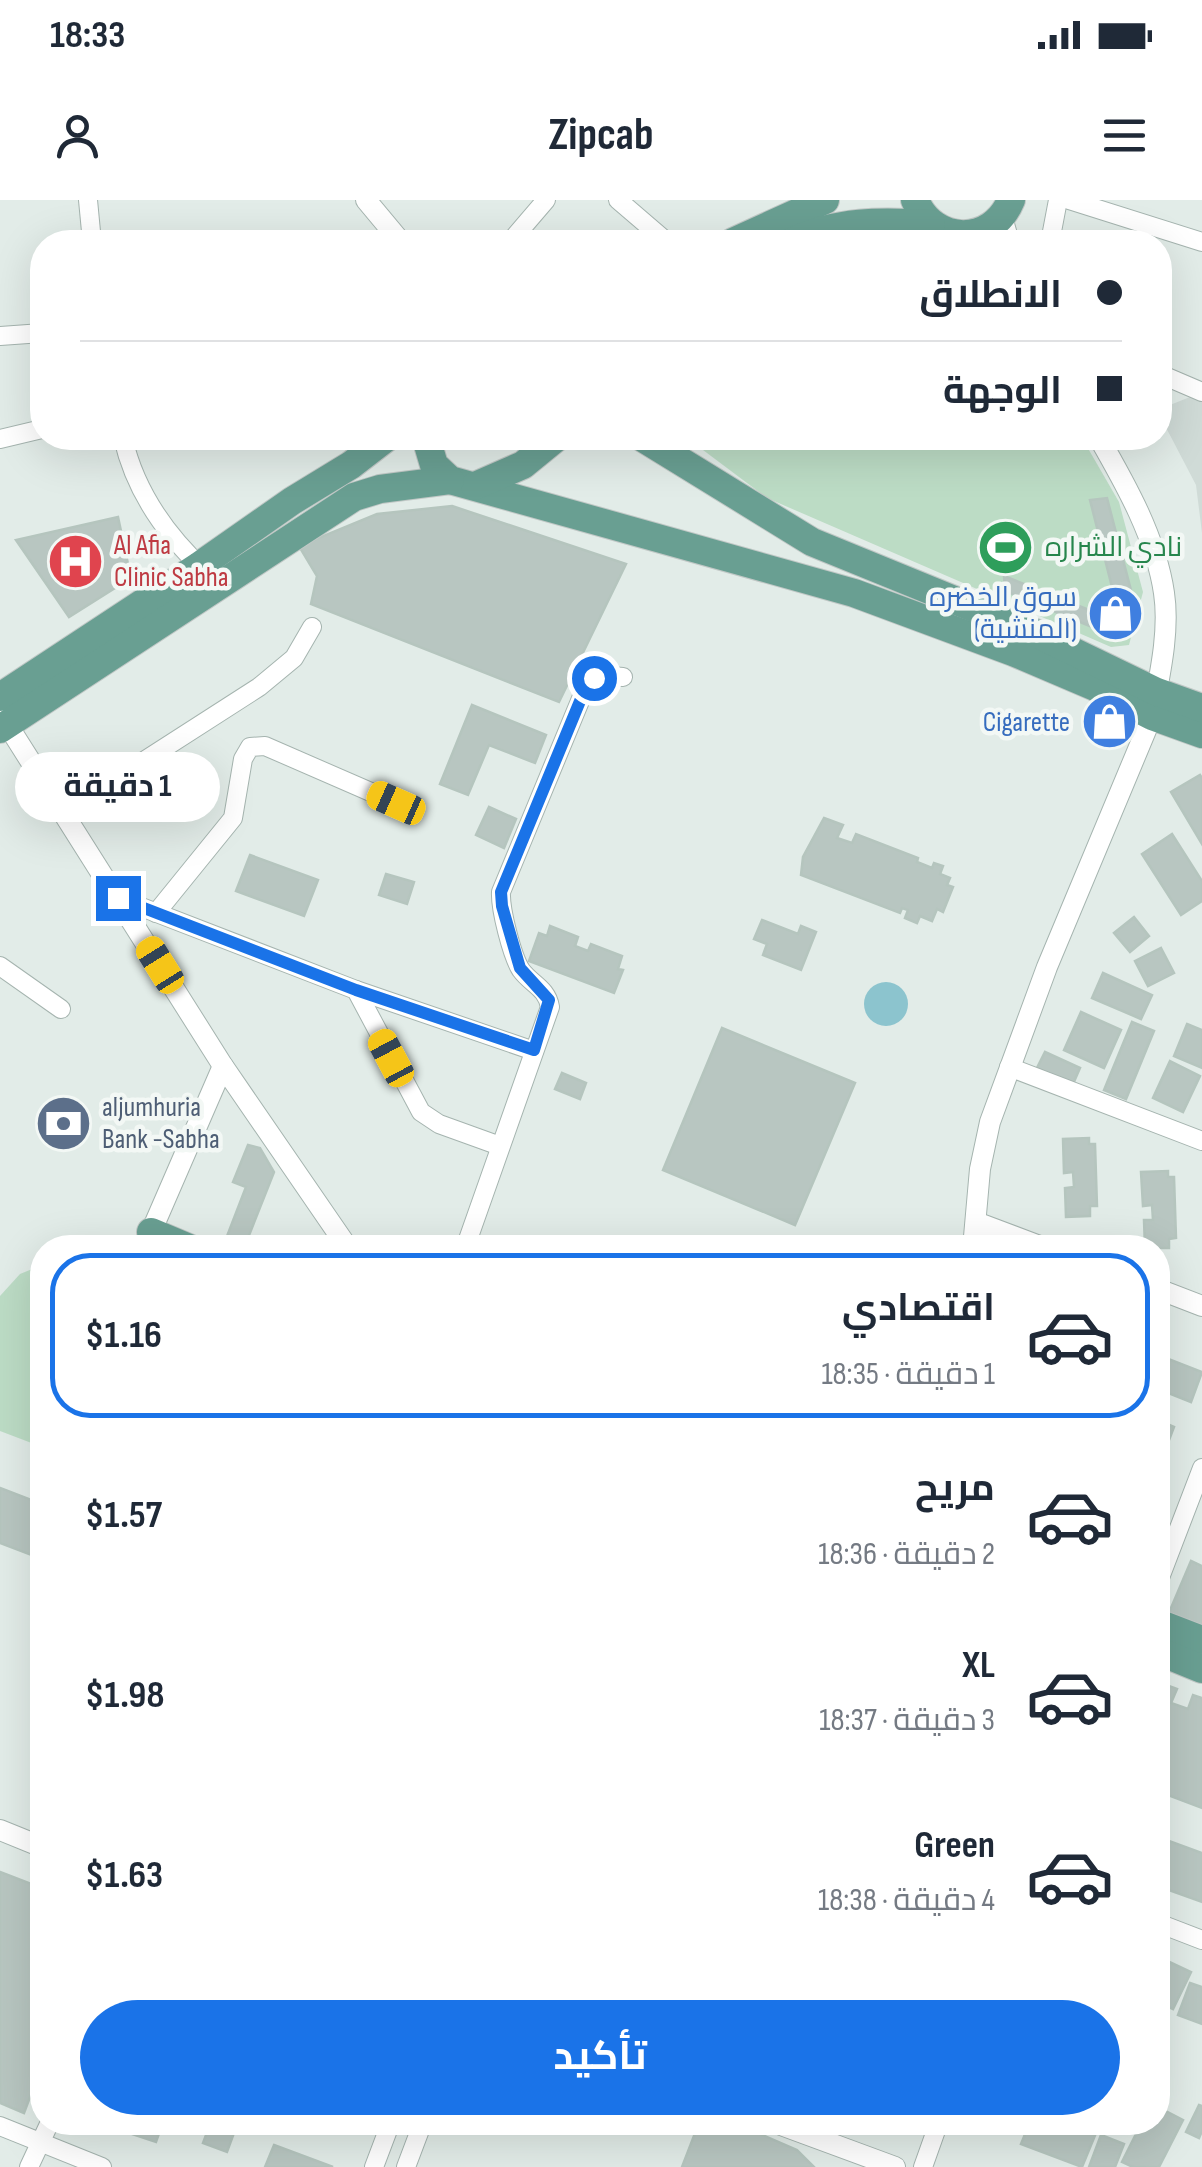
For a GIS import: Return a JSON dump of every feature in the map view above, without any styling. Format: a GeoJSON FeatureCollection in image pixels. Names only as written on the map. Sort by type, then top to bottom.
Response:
{"type":"FeatureCollection","features":[{"type":"Feature","properties":{"kind":"main road"},"geometry":{"type":"LineString","coordinates":[[759,230],[825,200]]}},
{"type":"Feature","properties":{"kind":"main road"},"geometry":{"type":"LineString","coordinates":[[821,230],[864,222],[963,230]]}},
{"type":"Feature","properties":{"kind":"main road"},"geometry":{"type":"LineString","coordinates":[[2,722],[210,576],[292,501],[370,450]]}},
{"type":"Feature","properties":{"kind":"main road"},"geometry":{"type":"LineString","coordinates":[[430,450],[434,465],[463,483],[854,593],[1093,686],[1154,704],[1202,708]]}},
{"type":"Feature","properties":{"kind":"main road"},"geometry":{"type":"LineString","coordinates":[[0,697],[354,497],[394,487],[463,483],[523,464],[541,450]]}},
{"type":"Feature","properties":{"kind":"main road"},"geometry":{"type":"LineString","coordinates":[[662,450],[812,542],[1034,633],[1202,734]]}},
{"type":"Feature","properties":{"kind":"main road"},"geometry":{"type":"LineString","coordinates":[[1170,1628],[1202,1640]]}},
{"type":"Feature","properties":{"kind":"main road"},"geometry":{"type":"LineString","coordinates":[[1170,1656],[1202,1669]]}},
{"type":"Feature","properties":{"kind":"street"},"geometry":{"type":"LineString","coordinates":[[88,200],[91,230]]}},
{"type":"Feature","properties":{"kind":"street"},"geometry":{"type":"LineString","coordinates":[[366,200],[391,230]]}},
{"type":"Feature","properties":{"kind":"street"},"geometry":{"type":"LineString","coordinates":[[520,230],[546,200]]}},
{"type":"Feature","properties":{"kind":"street"},"geometry":{"type":"LineString","coordinates":[[1052,230],[1058,200]]}},
{"type":"Feature","properties":{"kind":"street"},"geometry":{"type":"LineString","coordinates":[[1069,200],[1164,230]]}},
{"type":"Feature","properties":{"kind":"street"},"geometry":{"type":"LineString","coordinates":[[629,203],[655,230]]}},
{"type":"Feature","properties":{"kind":"street"},"geometry":{"type":"LineString","coordinates":[[1172,233],[1202,242]]}},
{"type":"Feature","properties":{"kind":"street"},"geometry":{"type":"LineString","coordinates":[[0,336],[30,334]]}},
{"type":"Feature","properties":{"kind":"street"},"geometry":{"type":"LineString","coordinates":[[1172,379],[1202,392]]}},
{"type":"Feature","properties":{"kind":"street"},"geometry":{"type":"LineString","coordinates":[[0,439],[30,432]]}},
{"type":"Feature","properties":{"kind":"street"},"geometry":{"type":"LineString","coordinates":[[126,450],[148,503],[171,537],[210,576]]}},
{"type":"Feature","properties":{"kind":"street"},"geometry":{"type":"LineString","coordinates":[[974,1235],[984,1143],[1009,1066],[1154,704],[1163,586],[1136,510],[1106,450]]}},
{"type":"Feature","properties":{"kind":"street"},"geometry":{"type":"LineString","coordinates":[[63,813],[259,687],[294,658],[312,627]]}},
{"type":"Feature","properties":{"kind":"street"},"geometry":{"type":"LineString","coordinates":[[469,1235],[549,1000],[520,968],[501,892],[585,689],[598,675],[623,678]]}},
{"type":"Feature","properties":{"kind":"street"},"geometry":{"type":"LineString","coordinates":[[2,722],[224,1066],[339,1235]]}},
{"type":"Feature","properties":{"kind":"street"},"geometry":{"type":"LineString","coordinates":[[156,913],[233,818],[242,759],[250,747],[265,746],[396,803]]}},
{"type":"Feature","properties":{"kind":"street"},"geometry":{"type":"LineString","coordinates":[[118,898],[356,990],[534,1050]]}},
{"type":"Feature","properties":{"kind":"street"},"geometry":{"type":"LineString","coordinates":[[0,966],[60,1009]]}},
{"type":"Feature","properties":{"kind":"street"},"geometry":{"type":"LineString","coordinates":[[356,990],[421,1112],[438,1124],[500,1146]]}},
{"type":"Feature","properties":{"kind":"street"},"geometry":{"type":"LineString","coordinates":[[152,1235],[224,1066]]}},
{"type":"Feature","properties":{"kind":"street"},"geometry":{"type":"LineString","coordinates":[[1009,1066],[1198,1140],[1202,1118]]}},
{"type":"Feature","properties":{"kind":"street"},"geometry":{"type":"LineString","coordinates":[[976,1222],[1011,1235]]}},
{"type":"Feature","properties":{"kind":"street"},"geometry":{"type":"LineString","coordinates":[[1170,1294],[1202,1306]]}},
{"type":"Feature","properties":{"kind":"street"},"geometry":{"type":"LineString","coordinates":[[1170,1552],[1202,1468]]}},
{"type":"Feature","properties":{"kind":"street"},"geometry":{"type":"LineString","coordinates":[[0,1830],[30,1842]]}},
{"type":"Feature","properties":{"kind":"street"},"geometry":{"type":"LineString","coordinates":[[1170,1928],[1202,1940]]}},
{"type":"Feature","properties":{"kind":"street"},"geometry":{"type":"LineString","coordinates":[[0,2126],[102,2167]]}},
{"type":"Feature","properties":{"kind":"street"},"geometry":{"type":"LineString","coordinates":[[29,2167],[44,2135]]}},
{"type":"Feature","properties":{"kind":"street"},"geometry":{"type":"LineString","coordinates":[[374,2167],[386,2135]]}},
{"type":"Feature","properties":{"kind":"street"},"geometry":{"type":"LineString","coordinates":[[406,2167],[417,2135]]}},
{"type":"Feature","properties":{"kind":"street"},"geometry":{"type":"LineString","coordinates":[[809,2135],[895,2167]]}},
{"type":"Feature","properties":{"kind":"street"},"geometry":{"type":"LineString","coordinates":[[922,2167],[934,2135]]}},
{"type":"Feature","properties":{"kind":"shaded area"},"geometry":{"type":"Polygon","coordinates":[[[1195,395],[1202,398],[1202,533],[1196,485],[1172,439],[1172,404],[1195,395]]]}},
{"type":"Feature","properties":{"kind":"green space","name":"نادي الشراره"},"geometry":{"type":"Polygon","coordinates":[[[703,450],[1089,450],[1119,502],[1143,592],[1129,645],[1111,647],[767,498],[703,450]]]}},
{"type":"Feature","properties":{"kind":"green space"},"geometry":{"type":"Polygon","coordinates":[[[30,1270],[30,1442],[0,1431],[0,1296],[20,1274],[30,1270]]]}},
{"type":"Feature","properties":{"kind":"water"},"geometry":{"type":"Polygon","coordinates":[[[886,982],[902,988],[908,1004],[902,1020],[886,1026],[870,1020],[864,1004],[870,988],[886,982]]]}},
{"type":"Feature","properties":{"kind":"building"},"geometry":{"type":"Polygon","coordinates":[[[1107,498],[1134,602],[1119,638],[1005,591],[1004,576],[1089,610],[1114,595],[1090,500],[1107,498]]]}},
{"type":"Feature","properties":{"kind":"building"},"geometry":{"type":"Polygon","coordinates":[[[452,506],[626,564],[559,702],[311,604],[317,576],[299,546],[377,514],[452,506]]]}},
{"type":"Feature","properties":{"kind":"building"},"geometry":{"type":"Polygon","coordinates":[[[118,517],[131,578],[69,617],[16,540],[118,517]]]}},
{"type":"Feature","properties":{"kind":"building"},"geometry":{"type":"Polygon","coordinates":[[[472,705],[546,735],[535,763],[489,745],[468,795],[440,784],[472,705]]]}},
{"type":"Feature","properties":{"kind":"building"},"geometry":{"type":"Polygon","coordinates":[[[1200,775],[1202,778],[1202,844],[1171,792],[1200,775]]]}},
{"type":"Feature","properties":{"kind":"building"},"geometry":{"type":"Polygon","coordinates":[[[489,807],[516,819],[504,848],[476,835],[489,807]]]}},
{"type":"Feature","properties":{"kind":"building"},"geometry":{"type":"Polygon","coordinates":[[[824,818],[843,825],[837,838],[852,843],[856,834],[918,858],[917,862],[932,868],[934,863],[943,866],[940,874],[950,878],[947,885],[953,887],[943,912],[937,909],[932,921],[920,916],[917,923],[905,918],[908,910],[902,908],[900,913],[801,875],[803,857],[824,818]]]}},
{"type":"Feature","properties":{"kind":"building"},"geometry":{"type":"Polygon","coordinates":[[[1172,834],[1202,881],[1202,901],[1181,915],[1142,854],[1172,834]]]}},
{"type":"Feature","properties":{"kind":"building"},"geometry":{"type":"Polygon","coordinates":[[[250,855],[318,880],[304,916],[236,891],[250,855]]]}},
{"type":"Feature","properties":{"kind":"building"},"geometry":{"type":"Polygon","coordinates":[[[386,874],[414,882],[407,904],[379,895],[386,874]]]}},
{"type":"Feature","properties":{"kind":"building"},"geometry":{"type":"Polygon","coordinates":[[[1134,917],[1149,936],[1130,952],[1114,933],[1134,917]]]}},
{"type":"Feature","properties":{"kind":"building"},"geometry":{"type":"Polygon","coordinates":[[[762,920],[798,934],[801,926],[816,932],[801,970],[763,955],[767,944],[754,939],[762,920]]]}},
{"type":"Feature","properties":{"kind":"building"},"geometry":{"type":"Polygon","coordinates":[[[550,926],[578,937],[575,946],[588,951],[591,944],[622,956],[618,969],[623,970],[614,993],[529,961],[539,933],[547,936],[550,926]]]}},
{"type":"Feature","properties":{"kind":"building"},"geometry":{"type":"Polygon","coordinates":[[[1161,948],[1174,973],[1148,986],[1135,961],[1161,948]]]}},
{"type":"Feature","properties":{"kind":"building"},"geometry":{"type":"Polygon","coordinates":[[[1103,973],[1152,995],[1141,1019],[1092,998],[1103,973]]]}},
{"type":"Feature","properties":{"kind":"building"},"geometry":{"type":"Polygon","coordinates":[[[1081,1012],[1121,1030],[1104,1068],[1064,1050],[1081,1012]]]}},
{"type":"Feature","properties":{"kind":"building"},"geometry":{"type":"Polygon","coordinates":[[[1132,1022],[1154,1031],[1126,1099],[1104,1090],[1132,1022]]]}},
{"type":"Feature","properties":{"kind":"building"},"geometry":{"type":"Polygon","coordinates":[[[1187,1024],[1202,1030],[1202,1068],[1174,1056],[1187,1024]]]}},
{"type":"Feature","properties":{"kind":"building"},"geometry":{"type":"Polygon","coordinates":[[[722,1028],[855,1083],[795,1225],[663,1170],[722,1028]]]}},
{"type":"Feature","properties":{"kind":"building"},"geometry":{"type":"Polygon","coordinates":[[[1045,1052],[1080,1068],[1073,1084],[1037,1068],[1045,1052]]]}},
{"type":"Feature","properties":{"kind":"building"},"geometry":{"type":"Polygon","coordinates":[[[1170,1061],[1200,1076],[1183,1112],[1153,1098],[1170,1061]]]}},
{"type":"Feature","properties":{"kind":"building"},"geometry":{"type":"Polygon","coordinates":[[[562,1073],[586,1083],[580,1099],[555,1089],[562,1073]]]}},
{"type":"Feature","properties":{"kind":"building"},"geometry":{"type":"Polygon","coordinates":[[[1089,1138],[1089,1144],[1095,1144],[1097,1206],[1090,1206],[1090,1216],[1066,1217],[1065,1188],[1074,1187],[1073,1172],[1064,1173],[1063,1139],[1089,1138]]]}},
{"type":"Feature","properties":{"kind":"building"},"geometry":{"type":"Polygon","coordinates":[[[248,1145],[260,1148],[274,1172],[249,1235],[227,1235],[246,1187],[233,1182],[248,1145]]]}},
{"type":"Feature","properties":{"kind":"building"},"geometry":{"type":"Polygon","coordinates":[[[1168,1171],[1168,1177],[1174,1177],[1176,1238],[1145,1235],[1144,1220],[1153,1220],[1152,1205],[1143,1206],[1141,1172],[1168,1171]]]}},
{"type":"Feature","properties":{"kind":"building"},"geometry":{"type":"Polygon","coordinates":[[[1170,1360],[1202,1372],[1191,1402],[1170,1394],[1170,1360]]]}},
{"type":"Feature","properties":{"kind":"building"},"geometry":{"type":"Polygon","coordinates":[[[0,1488],[30,1499],[30,1554],[0,1543],[0,1488]]]}},
{"type":"Feature","properties":{"kind":"building"},"geometry":{"type":"Polygon","coordinates":[[[1191,1561],[1202,1566],[1202,1630],[1170,1616],[1191,1561]]]}},
{"type":"Feature","properties":{"kind":"building"},"geometry":{"type":"Polygon","coordinates":[[[1170,1686],[1177,1689],[1171,1703],[1188,1709],[1193,1695],[1202,1698],[1202,1808],[1170,1796],[1170,1686]]]}},
{"type":"Feature","properties":{"kind":"building"},"geometry":{"type":"Polygon","coordinates":[[[1170,1841],[1202,1853],[1202,1902],[1170,1890],[1170,1841]]]}},
{"type":"Feature","properties":{"kind":"building"},"geometry":{"type":"Polygon","coordinates":[[[0,1872],[30,1883],[30,2097],[24,2113],[0,2103],[0,1872]]]}},
{"type":"Feature","properties":{"kind":"building"},"geometry":{"type":"Polygon","coordinates":[[[1170,1962],[1191,1972],[1173,2009],[1170,2008],[1170,1962]]]}},
{"type":"Feature","properties":{"kind":"building"},"geometry":{"type":"Polygon","coordinates":[[[1190,1983],[1202,1987],[1202,2024],[1178,2015],[1190,1983]]]}},
{"type":"Feature","properties":{"kind":"building"},"geometry":{"type":"Polygon","coordinates":[[[1199,2105],[1202,2131],[1199,2138],[1186,2132],[1199,2105]]]}},
{"type":"Feature","properties":{"kind":"building"},"geometry":{"type":"Polygon","coordinates":[[[1170,2113],[1183,2120],[1159,2167],[1133,2167],[1122,2162],[1136,2135],[1170,2135],[1170,2113]]]}},
{"type":"Feature","properties":{"kind":"building"},"geometry":{"type":"Polygon","coordinates":[[[135,2135],[158,2135],[156,2142],[135,2135]]]}},
{"type":"Feature","properties":{"kind":"building"},"geometry":{"type":"Polygon","coordinates":[[[206,2135],[233,2135],[227,2152],[203,2143],[206,2135]]]}},
{"type":"Feature","properties":{"kind":"building"},"geometry":{"type":"Polygon","coordinates":[[[694,2135],[763,2135],[797,2150],[814,2167],[682,2167],[694,2135]]]}},
{"type":"Feature","properties":{"kind":"building"},"geometry":{"type":"Polygon","coordinates":[[[1025,2135],[1095,2135],[1082,2167],[1021,2144],[1025,2135]]]}},
{"type":"Feature","properties":{"kind":"building"},"geometry":{"type":"Polygon","coordinates":[[[1101,2135],[1124,2144],[1115,2167],[1089,2167],[1101,2135]]]}},
{"type":"Feature","properties":{"kind":"building"},"geometry":{"type":"Polygon","coordinates":[[[274,2145],[333,2167],[265,2167],[274,2145]]]}},
{"type":"Feature","properties":{"kind":"place","name":"نادي الشراره"},"geometry":{"type":"Point","coordinates":[1006,547]}},
{"type":"Feature","properties":{"kind":"place","name":"Al Afia Clinic Sabha"},"geometry":{"type":"Point","coordinates":[75,561]}},
{"type":"Feature","properties":{"kind":"place","name":"سوق الخضره (المنشية)"},"geometry":{"type":"Point","coordinates":[1116,613]}},
{"type":"Feature","properties":{"kind":"place","name":"Cigarette"},"geometry":{"type":"Point","coordinates":[1109,722]}},
{"type":"Feature","properties":{"kind":"place","name":"aljumhuria Bank -Sabha"},"geometry":{"type":"Point","coordinates":[63,1123]}},
{"type":"Feature","properties":{"kind":"route"},"geometry":{"type":"LineString","coordinates":[[118,898],[356,990],[534,1050],[549,1000],[516,960],[501,892],[585,689],[594,678]]}}]}
